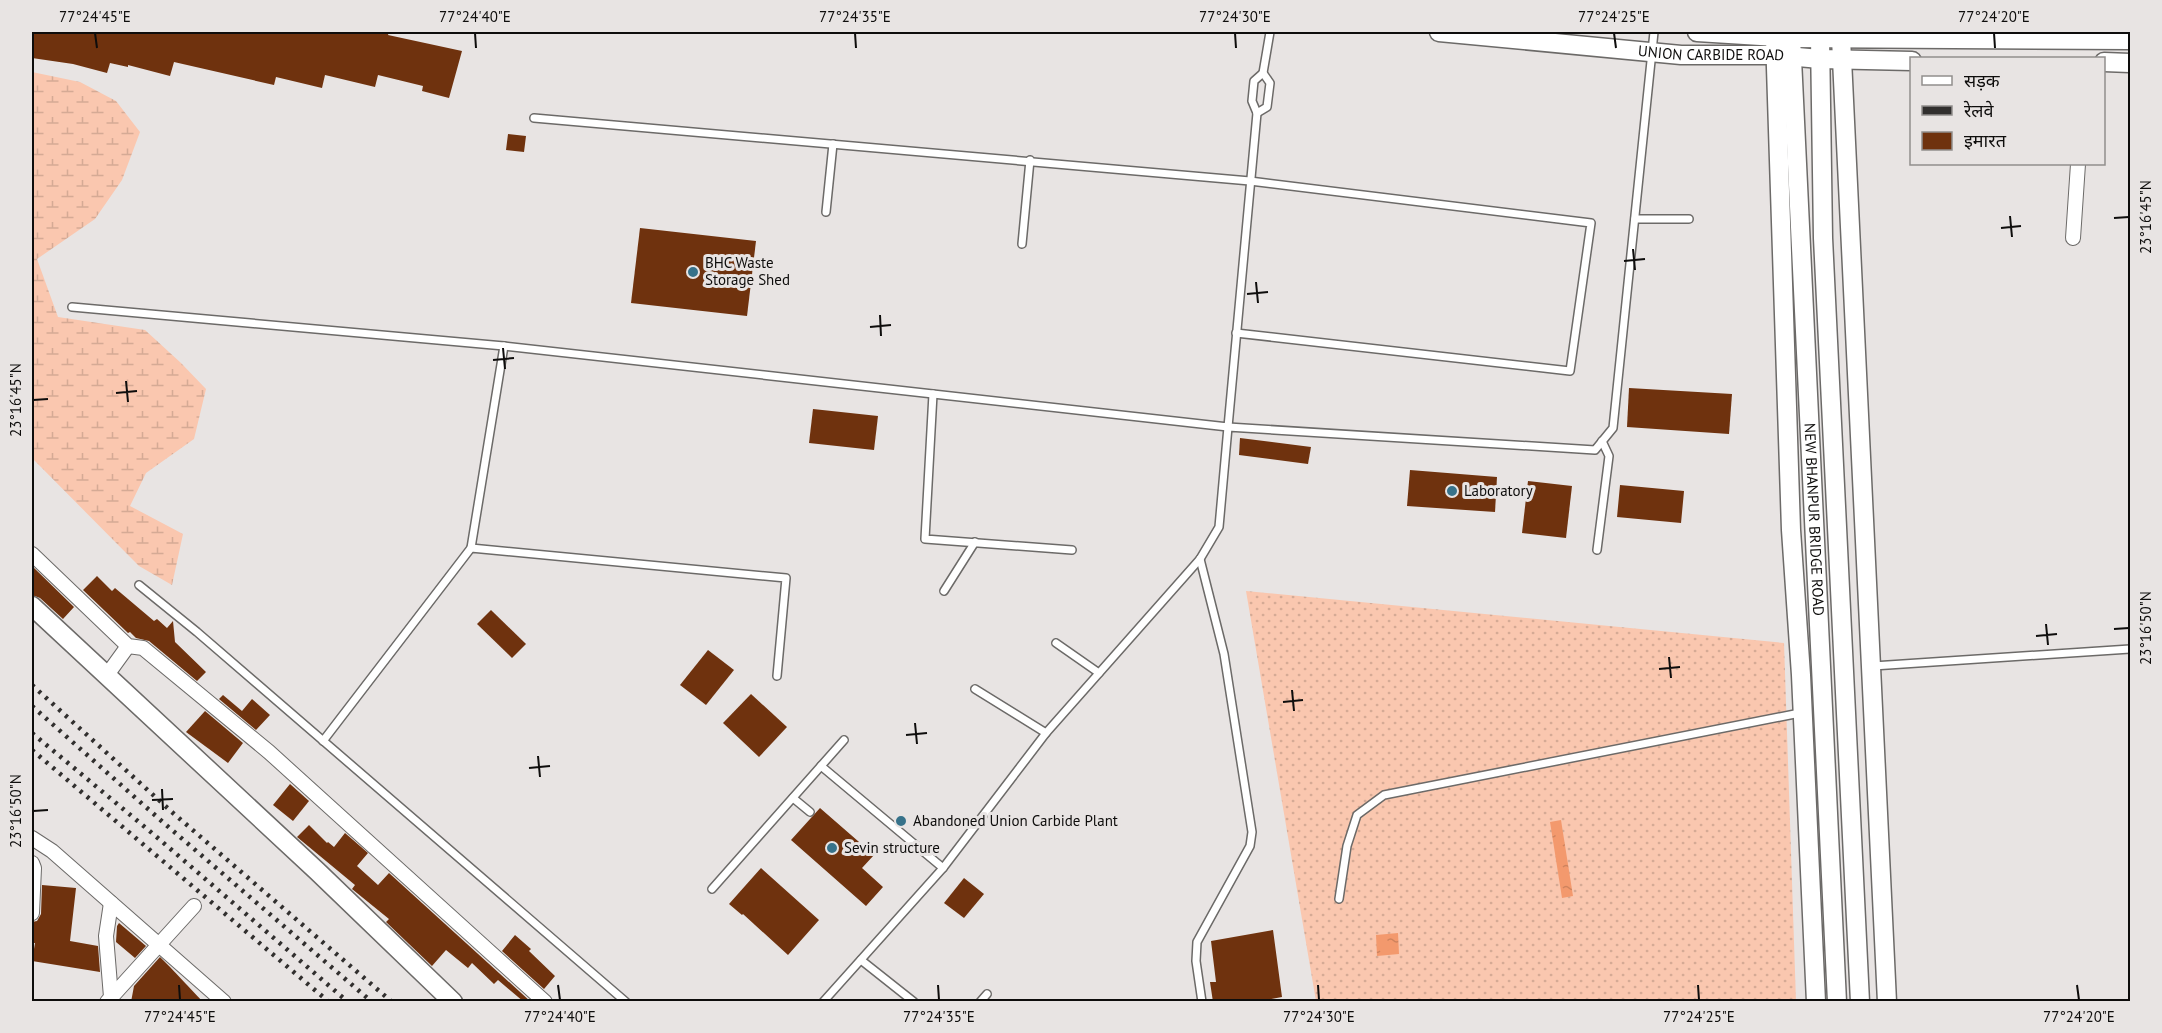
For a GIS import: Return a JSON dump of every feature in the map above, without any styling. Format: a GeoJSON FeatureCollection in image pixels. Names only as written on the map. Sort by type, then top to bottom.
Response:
{"type":"FeatureCollection","features":[{"type":"Feature","properties":{"kind":"street","name":"UNION CARBIDE ROAD"},"geometry":{"type":"LineString","coordinates":[[1439,32],[1681,56],[1783,56],[1910,61]]}},
{"type":"Feature","properties":{"kind":"street","name":"UNION CARBIDE ROAD"},"geometry":{"type":"LineString","coordinates":[[1697,32],[1820,38],[2130,40]]}},
{"type":"Feature","properties":{"kind":"street"},"geometry":{"type":"LineString","coordinates":[[1783,37],[1791,530],[1803,712],[1816,1002]]}},
{"type":"Feature","properties":{"kind":"street","name":"NEW BHANPUR BRIDGE ROAD"},"geometry":{"type":"LineString","coordinates":[[1820,38],[1823,238],[1860,1002]]}},
{"type":"Feature","properties":{"kind":"street"},"geometry":{"type":"LineString","coordinates":[[1841,38],[1887,1002]]}},
{"type":"Feature","properties":{"kind":"street","name":"NEW BHANPUR BRIDGE ROAD"},"geometry":{"type":"LineString","coordinates":[[1783,56],[1838,1002]]}},
{"type":"Feature","properties":{"kind":"street"},"geometry":{"type":"LineString","coordinates":[[2105,62],[2130,63]]}},
{"type":"Feature","properties":{"kind":"street"},"geometry":{"type":"LineString","coordinates":[[2073,238],[2078,165]]}},
{"type":"Feature","properties":{"kind":"street"},"geometry":{"type":"LineString","coordinates":[[32,554],[128,646],[143,648],[269,752],[545,1002]]}},
{"type":"Feature","properties":{"kind":"street"},"geometry":{"type":"LineString","coordinates":[[32,606],[317,871],[453,1002]]}},
{"type":"Feature","properties":{"kind":"street"},"geometry":{"type":"LineString","coordinates":[[107,675],[128,646]]}},
{"type":"Feature","properties":{"kind":"street"},"geometry":{"type":"LineString","coordinates":[[32,838],[52,851],[224,1002]]}},
{"type":"Feature","properties":{"kind":"street"},"geometry":{"type":"LineString","coordinates":[[32,863],[34,868],[32,913]]}},
{"type":"Feature","properties":{"kind":"street"},"geometry":{"type":"LineString","coordinates":[[109,999],[106,936],[111,903]]}},
{"type":"Feature","properties":{"kind":"street"},"geometry":{"type":"LineString","coordinates":[[109,999],[194,906]]}},
{"type":"Feature","properties":{"kind":"lane"},"geometry":{"type":"LineString","coordinates":[[823,1002],[942,868],[1046,733],[1200,559],[1219,527],[1257,113],[1252,101],[1254,81],[1263,73],[1270,32]]}},
{"type":"Feature","properties":{"kind":"lane"},"geometry":{"type":"LineString","coordinates":[[72,307],[504,346],[1228,427],[1595,450],[1613,428],[1654,32]]}},
{"type":"Feature","properties":{"kind":"lane"},"geometry":{"type":"LineString","coordinates":[[1257,113],[1267,107],[1270,83],[1263,73]]}},
{"type":"Feature","properties":{"kind":"lane"},"geometry":{"type":"LineString","coordinates":[[534,118],[1250,181],[1591,223],[1570,371],[1236,333]]}},
{"type":"Feature","properties":{"kind":"lane"},"geometry":{"type":"LineString","coordinates":[[826,212],[833,144]]}},
{"type":"Feature","properties":{"kind":"lane"},"geometry":{"type":"LineString","coordinates":[[1022,244],[1030,160]]}},
{"type":"Feature","properties":{"kind":"lane"},"geometry":{"type":"LineString","coordinates":[[1635,219],[1689,219]]}},
{"type":"Feature","properties":{"kind":"lane"},"geometry":{"type":"LineString","coordinates":[[323,741],[471,548],[504,346]]}},
{"type":"Feature","properties":{"kind":"lane"},"geometry":{"type":"LineString","coordinates":[[933,394],[925,539],[1072,550]]}},
{"type":"Feature","properties":{"kind":"lane"},"geometry":{"type":"LineString","coordinates":[[1597,550],[1609,456],[1602,441]]}},
{"type":"Feature","properties":{"kind":"lane"},"geometry":{"type":"LineString","coordinates":[[944,591],[975,542]]}},
{"type":"Feature","properties":{"kind":"lane"},"geometry":{"type":"LineString","coordinates":[[471,548],[786,578],[777,676]]}},
{"type":"Feature","properties":{"kind":"lane"},"geometry":{"type":"LineString","coordinates":[[1200,559],[1224,654],[1252,832],[1250,846],[1197,942],[1196,961],[1202,1002]]}},
{"type":"Feature","properties":{"kind":"lane"},"geometry":{"type":"LineString","coordinates":[[139,585],[197,632],[626,1002]]}},
{"type":"Feature","properties":{"kind":"lane"},"geometry":{"type":"LineString","coordinates":[[1056,643],[1099,673]]}},
{"type":"Feature","properties":{"kind":"lane"},"geometry":{"type":"LineString","coordinates":[[1871,667],[2130,649]]}},
{"type":"Feature","properties":{"kind":"lane"},"geometry":{"type":"LineString","coordinates":[[975,689],[1046,733]]}},
{"type":"Feature","properties":{"kind":"lane"},"geometry":{"type":"LineString","coordinates":[[1339,899],[1347,846],[1357,815],[1384,795],[1803,712]]}},
{"type":"Feature","properties":{"kind":"lane"},"geometry":{"type":"LineString","coordinates":[[712,889],[844,740]]}},
{"type":"Feature","properties":{"kind":"lane"},"geometry":{"type":"LineString","coordinates":[[822,766],[942,868]]}},
{"type":"Feature","properties":{"kind":"lane"},"geometry":{"type":"LineString","coordinates":[[793,798],[810,812]]}},
{"type":"Feature","properties":{"kind":"lane"},"geometry":{"type":"LineString","coordinates":[[861,960],[914,1002]]}},
{"type":"Feature","properties":{"kind":"lane"},"geometry":{"type":"LineString","coordinates":[[980,1002],[987,994]]}},
{"type":"Feature","properties":{"kind":"green space"},"geometry":{"type":"Polygon","coordinates":[[[32,72],[80,82],[116,101],[140,132],[122,180],[95,219],[37,259],[58,317],[145,330],[206,389],[194,439],[146,473],[130,506],[183,534],[172,585],[139,566],[32,458],[32,72]]]}},
{"type":"Feature","properties":{"kind":"green space"},"geometry":{"type":"Polygon","coordinates":[[[1246,591],[1784,643],[1796,1001],[1316,1001],[1246,591]]]}},
{"type":"Feature","properties":{"kind":"water"},"geometry":{"type":"Polygon","coordinates":[[[1561,820],[1573,896],[1562,898],[1550,822],[1561,820]]]}},
{"type":"Feature","properties":{"kind":"water"},"geometry":{"type":"Polygon","coordinates":[[[1398,933],[1399,954],[1377,956],[1376,935],[1398,933]]]}},
{"type":"Feature","properties":{"kind":"building"},"geometry":{"type":"Polygon","coordinates":[[[32,32],[389,32],[388,35],[462,51],[449,98],[422,91],[423,86],[378,75],[375,87],[325,75],[322,88],[276,77],[274,85],[174,62],[170,76],[128,65],[128,67],[110,63],[107,73],[73,64],[32,58],[32,32]]]}},
{"type":"Feature","properties":{"kind":"building"},"geometry":{"type":"Polygon","coordinates":[[[508,134],[526,136],[524,152],[506,150],[508,134]]]}},
{"type":"Feature","properties":{"kind":"building","name":"BHC Waste Storage Shed"},"geometry":{"type":"Polygon","coordinates":[[[640,228],[756,241],[747,316],[631,303],[640,228]]]}},
{"type":"Feature","properties":{"kind":"building"},"geometry":{"type":"Polygon","coordinates":[[[1629,388],[1732,394],[1729,434],[1627,427],[1629,388]]]}},
{"type":"Feature","properties":{"kind":"building"},"geometry":{"type":"Polygon","coordinates":[[[813,409],[878,416],[874,450],[809,443],[813,409]]]}},
{"type":"Feature","properties":{"kind":"building"},"geometry":{"type":"Polygon","coordinates":[[[1240,438],[1311,447],[1308,464],[1239,455],[1240,438]]]}},
{"type":"Feature","properties":{"kind":"building","name":"Laboratory"},"geometry":{"type":"Polygon","coordinates":[[[1410,470],[1497,477],[1495,512],[1407,506],[1410,470]]]}},
{"type":"Feature","properties":{"kind":"building"},"geometry":{"type":"Polygon","coordinates":[[[1528,481],[1572,486],[1566,538],[1522,533],[1528,481]]]}},
{"type":"Feature","properties":{"kind":"building"},"geometry":{"type":"Polygon","coordinates":[[[1620,485],[1684,491],[1681,523],[1617,517],[1620,485]]]}},
{"type":"Feature","properties":{"kind":"building"},"geometry":{"type":"Polygon","coordinates":[[[32,566],[74,607],[63,619],[40,598],[32,595],[32,566]]]}},
{"type":"Feature","properties":{"kind":"building"},"geometry":{"type":"Polygon","coordinates":[[[97,576],[112,591],[115,588],[154,621],[157,619],[167,628],[173,621],[175,642],[206,672],[197,681],[149,641],[136,638],[130,632],[128,633],[83,590],[97,576]]]}},
{"type":"Feature","properties":{"kind":"building"},"geometry":{"type":"Polygon","coordinates":[[[491,610],[526,644],[512,658],[477,624],[491,610]]]}},
{"type":"Feature","properties":{"kind":"building"},"geometry":{"type":"Polygon","coordinates":[[[708,650],[734,670],[706,705],[680,685],[708,650]]]}},
{"type":"Feature","properties":{"kind":"building"},"geometry":{"type":"Polygon","coordinates":[[[751,694],[787,727],[759,757],[723,723],[751,694]]]}},
{"type":"Feature","properties":{"kind":"building"},"geometry":{"type":"Polygon","coordinates":[[[223,695],[242,711],[252,699],[270,715],[256,730],[219,699],[223,695]]]}},
{"type":"Feature","properties":{"kind":"building"},"geometry":{"type":"Polygon","coordinates":[[[205,711],[243,743],[228,763],[186,732],[205,711]]]}},
{"type":"Feature","properties":{"kind":"building"},"geometry":{"type":"Polygon","coordinates":[[[290,784],[309,801],[293,821],[273,805],[290,784]]]}},
{"type":"Feature","properties":{"kind":"building","name":"Sevin structure"},"geometry":{"type":"Polygon","coordinates":[[[820,808],[874,855],[862,868],[883,887],[866,906],[791,840],[820,808]]]}},
{"type":"Feature","properties":{"kind":"building"},"geometry":{"type":"Polygon","coordinates":[[[309,825],[334,847],[345,833],[368,853],[357,866],[378,885],[389,873],[531,1002],[524,1002],[498,980],[494,984],[472,963],[468,968],[446,950],[432,966],[386,922],[389,919],[352,889],[355,885],[297,837],[309,825]]]}},
{"type":"Feature","properties":{"kind":"building"},"geometry":{"type":"Polygon","coordinates":[[[761,868],[819,920],[788,955],[729,904],[761,868]]]}},
{"type":"Feature","properties":{"kind":"building"},"geometry":{"type":"Polygon","coordinates":[[[964,878],[984,894],[964,918],[944,903],[964,878]]]}},
{"type":"Feature","properties":{"kind":"building"},"geometry":{"type":"Polygon","coordinates":[[[42,885],[76,888],[70,941],[98,946],[100,972],[32,961],[35,943],[32,943],[32,922],[37,921],[41,914],[42,885]]]}},
{"type":"Feature","properties":{"kind":"building"},"geometry":{"type":"Polygon","coordinates":[[[119,923],[146,946],[135,958],[116,942],[119,923]]]}},
{"type":"Feature","properties":{"kind":"building"},"geometry":{"type":"Polygon","coordinates":[[[1273,930],[1282,997],[1254,1002],[1213,1002],[1210,982],[1216,982],[1211,941],[1273,930]]]}},
{"type":"Feature","properties":{"kind":"building"},"geometry":{"type":"Polygon","coordinates":[[[515,935],[555,976],[544,989],[502,951],[515,935]]]}},
{"type":"Feature","properties":{"kind":"building"},"geometry":{"type":"Polygon","coordinates":[[[160,957],[203,1002],[131,1002],[134,986],[160,957]]]}},
{"type":"Feature","properties":{"kind":"railway"},"geometry":{"type":"LineString","coordinates":[[32,685],[173,813],[392,1002]]}},
{"type":"Feature","properties":{"kind":"railway"},"geometry":{"type":"LineString","coordinates":[[32,706],[372,1002]]}},
{"type":"Feature","properties":{"kind":"railway"},"geometry":{"type":"LineString","coordinates":[[32,733],[348,1002]]}},
{"type":"Feature","properties":{"kind":"railway"},"geometry":{"type":"LineString","coordinates":[[32,750],[329,1002]]}},
{"type":"Feature","properties":{"kind":"place","name":"BHC Waste Storage Shed"},"geometry":{"type":"Point","coordinates":[693,272]}},
{"type":"Feature","properties":{"kind":"place","name":"Laboratory"},"geometry":{"type":"Point","coordinates":[1452,491]}},
{"type":"Feature","properties":{"kind":"place","name":"Abandoned Union Carbide Plant"},"geometry":{"type":"Point","coordinates":[901,821]}},
{"type":"Feature","properties":{"kind":"place","name":"Sevin structure"},"geometry":{"type":"Point","coordinates":[832,848]}}]}
